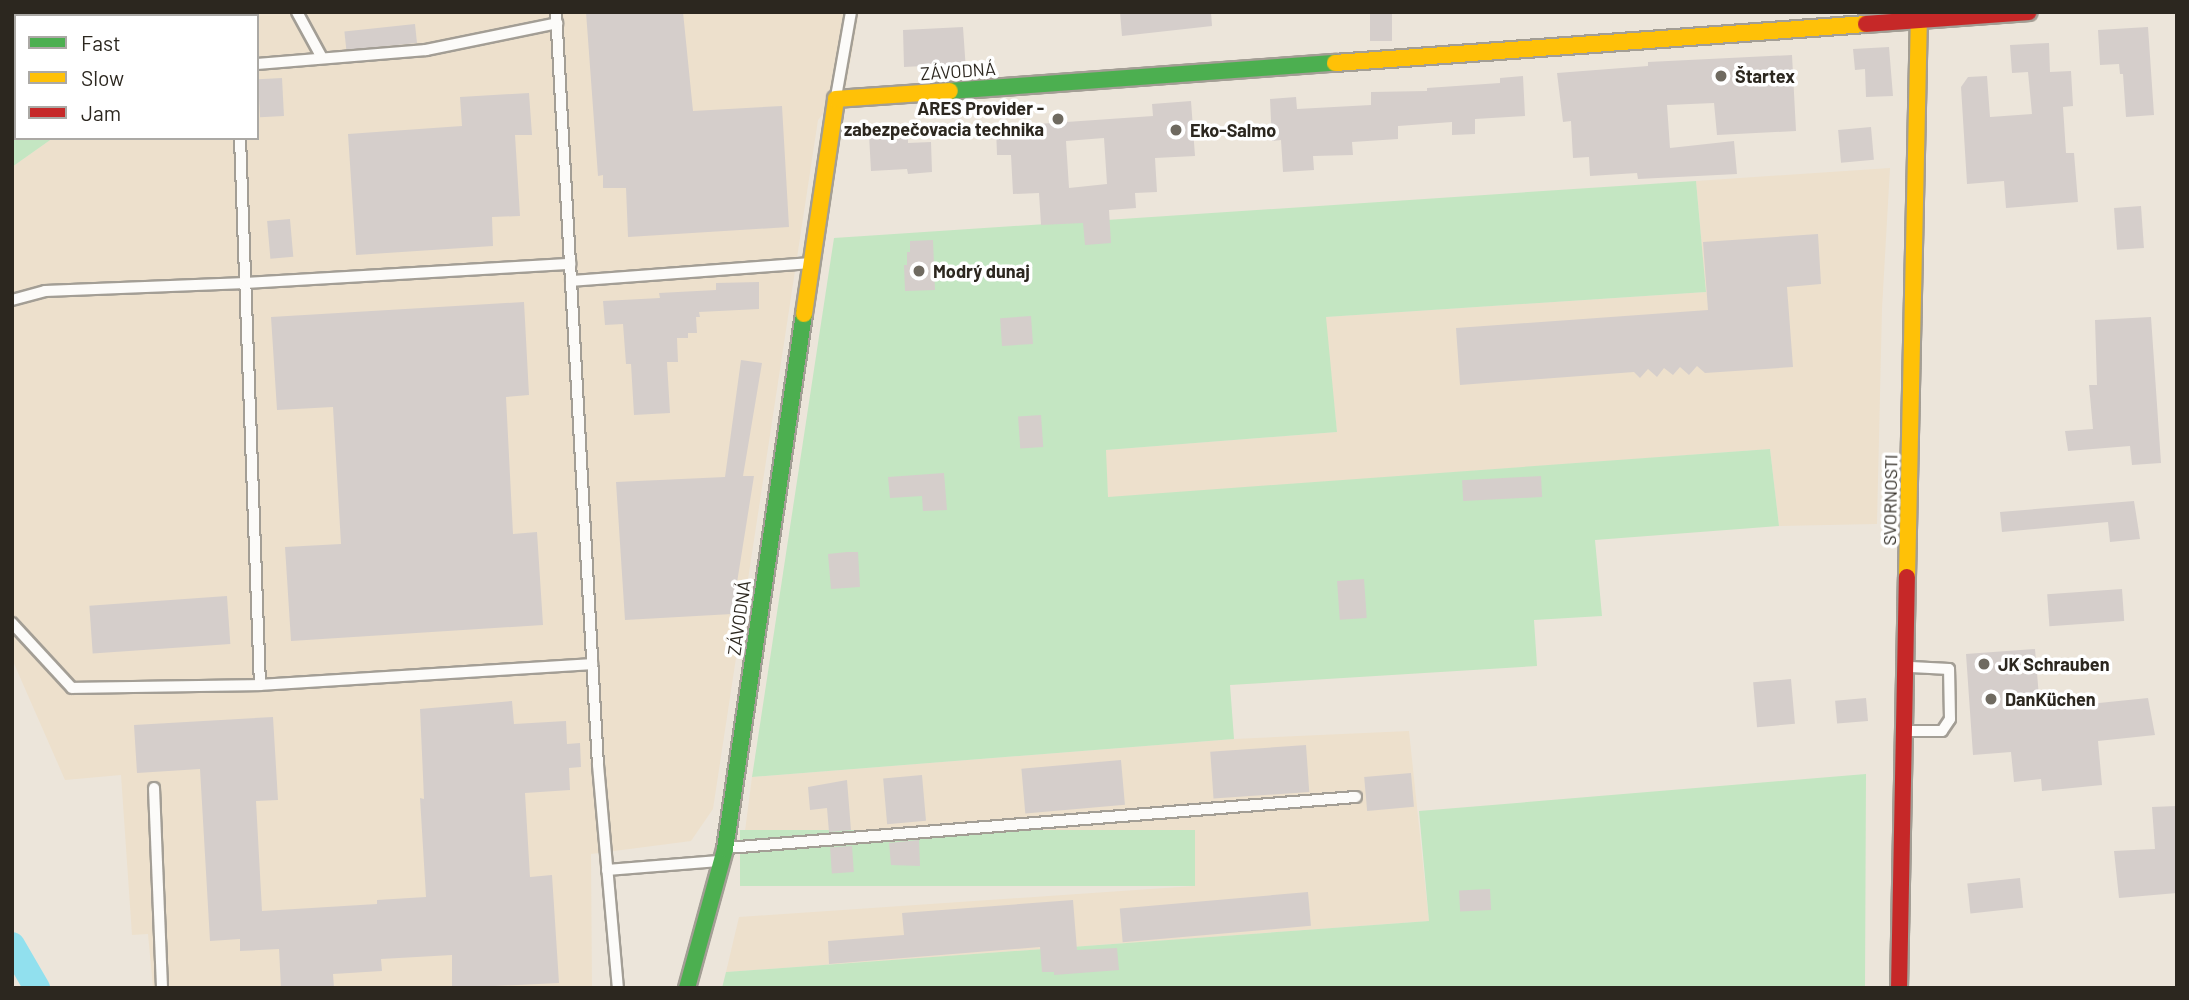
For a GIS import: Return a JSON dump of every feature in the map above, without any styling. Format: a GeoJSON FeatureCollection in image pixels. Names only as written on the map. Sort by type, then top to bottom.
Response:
{"type":"FeatureCollection","features":[{"type":"Feature","properties":{"kind":"street","name":"ZÁVODNÁ"},"geometry":{"type":"LineString","coordinates":[[687,988],[723,855],[836,99],[1919,15],[2029,12]]}},
{"type":"Feature","properties":{"kind":"street","name":"SVORNOSTI"},"geometry":{"type":"LineString","coordinates":[[1899,988],[1919,15]]}},
{"type":"Feature","properties":{"kind":"lane"},"geometry":{"type":"LineString","coordinates":[[297,12],[321,57]]}},
{"type":"Feature","properties":{"kind":"lane"},"geometry":{"type":"LineString","coordinates":[[836,99],[851,12]]}},
{"type":"Feature","properties":{"kind":"lane"},"geometry":{"type":"LineString","coordinates":[[259,64],[426,50],[556,18],[592,664],[618,988]]}},
{"type":"Feature","properties":{"kind":"lane"},"geometry":{"type":"LineString","coordinates":[[240,140],[260,685]]}},
{"type":"Feature","properties":{"kind":"lane"},"geometry":{"type":"LineString","coordinates":[[571,281],[812,262]]}},
{"type":"Feature","properties":{"kind":"lane"},"geometry":{"type":"LineString","coordinates":[[12,300],[45,291],[246,284],[570,264]]}},
{"type":"Feature","properties":{"kind":"lane"},"geometry":{"type":"LineString","coordinates":[[12,623],[72,688],[260,685],[592,664]]}},
{"type":"Feature","properties":{"kind":"lane"},"geometry":{"type":"LineString","coordinates":[[1904,731],[1942,731],[1950,719],[1949,669],[1905,667]]}},
{"type":"Feature","properties":{"kind":"lane"},"geometry":{"type":"LineString","coordinates":[[154,788],[162,988]]}},
{"type":"Feature","properties":{"kind":"lane"},"geometry":{"type":"LineString","coordinates":[[607,870],[723,855],[1356,797]]}},
{"type":"Feature","properties":{"kind":"shaded area"},"geometry":{"type":"Polygon","coordinates":[[[859,12],[846,86],[818,120],[713,809],[691,841],[591,854],[592,988],[153,988],[148,934],[132,935],[121,775],[65,780],[12,659],[12,167],[50,140],[259,140],[259,14],[206,14],[859,12]]]}},
{"type":"Feature","properties":{"kind":"shaded area"},"geometry":{"type":"Polygon","coordinates":[[[1890,168],[1882,309],[1877,524],[1779,526],[1770,449],[1108,498],[1105,450],[1337,432],[1325,317],[1706,292],[1696,181],[1890,168]]]}},
{"type":"Feature","properties":{"kind":"shaded area"},"geometry":{"type":"Polygon","coordinates":[[[1409,731],[1429,921],[726,972],[739,917],[1194,886],[1194,830],[741,862],[752,777],[1234,739],[1409,731]]]}},
{"type":"Feature","properties":{"kind":"green space"},"geometry":{"type":"Polygon","coordinates":[[[145,12],[208,12],[208,14],[145,12]]]}},
{"type":"Feature","properties":{"kind":"green space"},"geometry":{"type":"Polygon","coordinates":[[[14,107],[14,140],[50,140],[12,167],[14,107]]]}},
{"type":"Feature","properties":{"kind":"green space"},"geometry":{"type":"Polygon","coordinates":[[[1696,181],[1706,292],[1326,317],[1337,432],[1106,450],[1108,497],[1770,449],[1779,526],[1595,540],[1602,616],[1534,620],[1537,666],[1230,685],[1234,739],[752,777],[834,238],[1696,181]]]}},
{"type":"Feature","properties":{"kind":"green space"},"geometry":{"type":"Polygon","coordinates":[[[1866,774],[1865,988],[722,988],[726,972],[1429,921],[1419,811],[1866,774]]]}},
{"type":"Feature","properties":{"kind":"green space"},"geometry":{"type":"Polygon","coordinates":[[[740,830],[1195,830],[1195,886],[740,886],[740,830]]]}},
{"type":"Feature","properties":{"kind":"building"},"geometry":{"type":"Polygon","coordinates":[[[586,12],[683,12],[693,111],[782,106],[789,227],[628,237],[626,188],[603,188],[603,175],[598,176],[586,12]]]}},
{"type":"Feature","properties":{"kind":"building"},"geometry":{"type":"Polygon","coordinates":[[[1120,12],[1211,12],[1212,26],[1122,36],[1120,12]]]}},
{"type":"Feature","properties":{"kind":"building"},"geometry":{"type":"Polygon","coordinates":[[[1370,12],[1392,12],[1392,41],[1370,41],[1370,12]]]}},
{"type":"Feature","properties":{"kind":"building"},"geometry":{"type":"Polygon","coordinates":[[[415,24],[417,43],[346,50],[344,31],[415,24]]]}},
{"type":"Feature","properties":{"kind":"building"},"geometry":{"type":"Polygon","coordinates":[[[963,27],[966,71],[942,73],[942,65],[904,67],[903,30],[963,27]]]}},
{"type":"Feature","properties":{"kind":"building"},"geometry":{"type":"Polygon","coordinates":[[[2148,27],[2154,115],[2126,117],[2123,74],[2120,74],[2119,64],[2100,65],[2098,30],[2148,27]]]}},
{"type":"Feature","properties":{"kind":"building"},"geometry":{"type":"Polygon","coordinates":[[[2049,43],[2050,72],[2071,71],[2073,106],[2063,107],[2066,153],[2074,153],[2078,202],[2006,208],[2004,181],[1967,184],[1961,87],[1968,77],[1987,76],[1990,117],[2032,114],[2028,72],[2012,73],[2010,45],[2049,43]]]}},
{"type":"Feature","properties":{"kind":"building"},"geometry":{"type":"Polygon","coordinates":[[[1889,47],[1893,96],[1866,97],[1865,69],[1855,70],[1853,49],[1889,47]]]}},
{"type":"Feature","properties":{"kind":"building"},"geometry":{"type":"Polygon","coordinates":[[[1792,55],[1796,131],[1717,135],[1714,103],[1667,105],[1670,148],[1734,141],[1737,174],[1638,179],[1637,173],[1590,176],[1589,157],[1573,158],[1571,121],[1563,122],[1557,73],[1648,66],[1648,62],[1792,55]]]}},
{"type":"Feature","properties":{"kind":"building"},"geometry":{"type":"Polygon","coordinates":[[[1523,76],[1525,116],[1475,119],[1475,134],[1452,135],[1452,122],[1398,126],[1398,139],[1352,142],[1353,155],[1313,156],[1314,170],[1283,172],[1281,140],[1272,141],[1270,99],[1296,97],[1297,109],[1371,105],[1371,92],[1427,91],[1427,88],[1500,83],[1500,78],[1523,76]]]}},
{"type":"Feature","properties":{"kind":"building"},"geometry":{"type":"Polygon","coordinates":[[[282,78],[284,116],[260,117],[259,79],[282,78]]]}},
{"type":"Feature","properties":{"kind":"building"},"geometry":{"type":"Polygon","coordinates":[[[529,93],[532,135],[515,135],[520,216],[492,217],[493,246],[356,255],[348,134],[462,126],[460,97],[529,93]]]}},
{"type":"Feature","properties":{"kind":"building"},"geometry":{"type":"Polygon","coordinates":[[[1191,101],[1195,156],[1155,158],[1157,192],[1135,193],[1136,208],[1109,210],[1111,243],[1085,245],[1083,223],[1041,225],[1039,193],[1013,194],[1011,155],[997,155],[996,127],[1153,116],[1152,104],[1191,101]],[[1104,138],[1066,141],[1069,188],[1107,184],[1104,138]]]}},
{"type":"Feature","properties":{"kind":"building"},"geometry":{"type":"Polygon","coordinates":[[[1871,127],[1874,160],[1841,163],[1838,130],[1871,127]]]}},
{"type":"Feature","properties":{"kind":"building"},"geometry":{"type":"Polygon","coordinates":[[[908,133],[908,143],[931,142],[932,172],[908,174],[907,169],[871,171],[869,135],[908,133]]]}},
{"type":"Feature","properties":{"kind":"building"},"geometry":{"type":"Polygon","coordinates":[[[2141,206],[2144,248],[2117,250],[2114,208],[2141,206]]]}},
{"type":"Feature","properties":{"kind":"building"},"geometry":{"type":"Polygon","coordinates":[[[290,219],[293,257],[270,259],[267,221],[290,219]]]}},
{"type":"Feature","properties":{"kind":"building"},"geometry":{"type":"Polygon","coordinates":[[[1818,234],[1821,284],[1787,287],[1793,367],[1705,373],[1697,366],[1689,375],[1680,367],[1673,375],[1664,368],[1657,377],[1648,369],[1640,378],[1634,372],[1460,385],[1456,328],[1708,310],[1703,242],[1818,234]]]}},
{"type":"Feature","properties":{"kind":"building","name":"Modrý dunaj"},"geometry":{"type":"Polygon","coordinates":[[[933,240],[935,290],[905,291],[904,265],[907,265],[910,241],[933,240]]]}},
{"type":"Feature","properties":{"kind":"building"},"geometry":{"type":"Polygon","coordinates":[[[759,282],[759,309],[699,312],[700,317],[696,317],[697,333],[688,333],[688,338],[677,338],[678,362],[667,362],[670,413],[634,415],[631,364],[626,364],[623,324],[605,325],[603,301],[660,298],[659,293],[716,290],[716,283],[759,282]]]}},
{"type":"Feature","properties":{"kind":"building"},"geometry":{"type":"Polygon","coordinates":[[[524,302],[529,395],[506,397],[513,534],[537,532],[543,625],[291,641],[285,547],[341,544],[333,407],[277,410],[271,317],[524,302]]]}},
{"type":"Feature","properties":{"kind":"building"},"geometry":{"type":"Polygon","coordinates":[[[1031,316],[1033,344],[1002,346],[1000,318],[1031,316]]]}},
{"type":"Feature","properties":{"kind":"building"},"geometry":{"type":"Polygon","coordinates":[[[2151,317],[2161,463],[2132,465],[2130,446],[2068,451],[2065,431],[2093,429],[2089,385],[2097,385],[2095,320],[2151,317]]]}},
{"type":"Feature","properties":{"kind":"building"},"geometry":{"type":"Polygon","coordinates":[[[741,360],[762,363],[743,476],[754,476],[732,614],[625,620],[616,482],[725,477],[741,360]]]}},
{"type":"Feature","properties":{"kind":"building"},"geometry":{"type":"Polygon","coordinates":[[[1041,415],[1043,447],[1020,449],[1018,417],[1041,415]]]}},
{"type":"Feature","properties":{"kind":"building"},"geometry":{"type":"Polygon","coordinates":[[[944,473],[947,510],[923,511],[922,496],[890,498],[888,477],[944,473]]]}},
{"type":"Feature","properties":{"kind":"building"},"geometry":{"type":"Polygon","coordinates":[[[1541,476],[1542,497],[1463,501],[1462,480],[1541,476]]]}},
{"type":"Feature","properties":{"kind":"building"},"geometry":{"type":"Polygon","coordinates":[[[2134,501],[2140,539],[2110,542],[2108,522],[2002,532],[2000,512],[2134,501]]]}},
{"type":"Feature","properties":{"kind":"building"},"geometry":{"type":"Polygon","coordinates":[[[858,552],[860,587],[831,589],[828,554],[858,552]]]}},
{"type":"Feature","properties":{"kind":"building"},"geometry":{"type":"Polygon","coordinates":[[[1364,579],[1367,618],[1340,620],[1337,581],[1364,579]]]}},
{"type":"Feature","properties":{"kind":"building"},"geometry":{"type":"Polygon","coordinates":[[[2122,589],[2124,621],[2049,626],[2047,594],[2122,589]]]}},
{"type":"Feature","properties":{"kind":"building"},"geometry":{"type":"Polygon","coordinates":[[[227,596],[230,644],[93,654],[89,606],[227,596]]]}},
{"type":"Feature","properties":{"kind":"building"},"geometry":{"type":"Polygon","coordinates":[[[2035,649],[2040,709],[2148,698],[2155,735],[2098,741],[2102,785],[2042,791],[2041,779],[2014,782],[2011,752],[1973,755],[1966,654],[2035,649]]]}},
{"type":"Feature","properties":{"kind":"building"},"geometry":{"type":"Polygon","coordinates":[[[1791,679],[1795,724],[1757,727],[1753,682],[1791,679]]]}},
{"type":"Feature","properties":{"kind":"building"},"geometry":{"type":"Polygon","coordinates":[[[1866,698],[1868,721],[1837,724],[1835,701],[1866,698]]]}},
{"type":"Feature","properties":{"kind":"building"},"geometry":{"type":"Polygon","coordinates":[[[512,701],[514,724],[566,721],[567,744],[580,743],[581,767],[569,768],[570,790],[525,793],[530,877],[552,875],[559,983],[452,988],[452,955],[381,959],[382,971],[333,974],[334,988],[281,988],[279,949],[240,951],[240,939],[210,941],[200,769],[137,773],[134,725],[273,717],[278,800],[256,801],[262,911],[377,904],[377,900],[426,897],[420,798],[424,799],[420,709],[512,701]]]}},
{"type":"Feature","properties":{"kind":"building"},"geometry":{"type":"Polygon","coordinates":[[[1306,745],[1309,792],[1214,799],[1210,752],[1306,745]]]}},
{"type":"Feature","properties":{"kind":"building"},"geometry":{"type":"Polygon","coordinates":[[[1121,760],[1125,805],[1025,814],[1021,769],[1121,760]]]}},
{"type":"Feature","properties":{"kind":"building"},"geometry":{"type":"Polygon","coordinates":[[[1411,773],[1414,807],[1367,811],[1364,777],[1411,773]]]}},
{"type":"Feature","properties":{"kind":"building"},"geometry":{"type":"Polygon","coordinates":[[[922,775],[926,821],[887,824],[883,778],[922,775]]]}},
{"type":"Feature","properties":{"kind":"building"},"geometry":{"type":"Polygon","coordinates":[[[847,780],[851,830],[829,832],[827,808],[810,810],[808,787],[847,780]]]}},
{"type":"Feature","properties":{"kind":"building"},"geometry":{"type":"Polygon","coordinates":[[[2177,806],[2177,893],[2119,898],[2114,851],[2155,849],[2152,807],[2177,806]]]}},
{"type":"Feature","properties":{"kind":"building"},"geometry":{"type":"Polygon","coordinates":[[[919,840],[920,866],[891,865],[889,843],[919,840]]]}},
{"type":"Feature","properties":{"kind":"building"},"geometry":{"type":"Polygon","coordinates":[[[852,846],[854,872],[832,873],[830,848],[852,846]]]}},
{"type":"Feature","properties":{"kind":"building"},"geometry":{"type":"Polygon","coordinates":[[[2020,878],[2023,908],[1970,913],[1967,884],[2020,878]]]}},
{"type":"Feature","properties":{"kind":"building"},"geometry":{"type":"Polygon","coordinates":[[[1490,889],[1491,910],[1460,912],[1459,891],[1490,889]]]}},
{"type":"Feature","properties":{"kind":"building"},"geometry":{"type":"Polygon","coordinates":[[[1308,892],[1311,926],[1123,942],[1120,908],[1308,892]]]}},
{"type":"Feature","properties":{"kind":"building"},"geometry":{"type":"Polygon","coordinates":[[[1073,900],[1077,950],[1117,948],[1119,970],[1054,975],[1054,972],[1042,972],[1040,947],[829,964],[828,941],[904,935],[902,913],[1073,900]]]}},
{"type":"Feature","properties":{"kind":"waterway"},"geometry":{"type":"LineString","coordinates":[[12,945],[37,988]]}},
{"type":"Feature","properties":{"kind":"traffic: fast"},"geometry":{"type":"LineString","coordinates":[[950,91],[1335,63]]}},
{"type":"Feature","properties":{"kind":"traffic: fast"},"geometry":{"type":"LineString","coordinates":[[687,988],[725,849],[804,314]]}},
{"type":"Feature","properties":{"kind":"traffic: slow"},"geometry":{"type":"LineString","coordinates":[[1907,577],[1919,12]]}},
{"type":"Feature","properties":{"kind":"traffic: slow"},"geometry":{"type":"LineString","coordinates":[[1335,63],[1866,24]]}},
{"type":"Feature","properties":{"kind":"traffic: slow"},"geometry":{"type":"LineString","coordinates":[[804,314],[836,99],[950,91]]}},
{"type":"Feature","properties":{"kind":"traffic: jam"},"geometry":{"type":"LineString","coordinates":[[1866,24],[2029,12]]}},
{"type":"Feature","properties":{"kind":"traffic: jam"},"geometry":{"type":"LineString","coordinates":[[1899,988],[1907,577]]}},
{"type":"Feature","properties":{"kind":"place","name":"Štartex"},"geometry":{"type":"Point","coordinates":[1721,76]}},
{"type":"Feature","properties":{"kind":"place","name":"ARES Provider - zabezpečovacia technika"},"geometry":{"type":"Point","coordinates":[1058,119]}},
{"type":"Feature","properties":{"kind":"place","name":"Eko-Salmo"},"geometry":{"type":"Point","coordinates":[1176,130]}},
{"type":"Feature","properties":{"kind":"place","name":"Modrý dunaj"},"geometry":{"type":"Point","coordinates":[919,271]}},
{"type":"Feature","properties":{"kind":"place","name":"JK Schrauben"},"geometry":{"type":"Point","coordinates":[1984,664]}},
{"type":"Feature","properties":{"kind":"place","name":"DanKüchen"},"geometry":{"type":"Point","coordinates":[1991,699]}}]}
